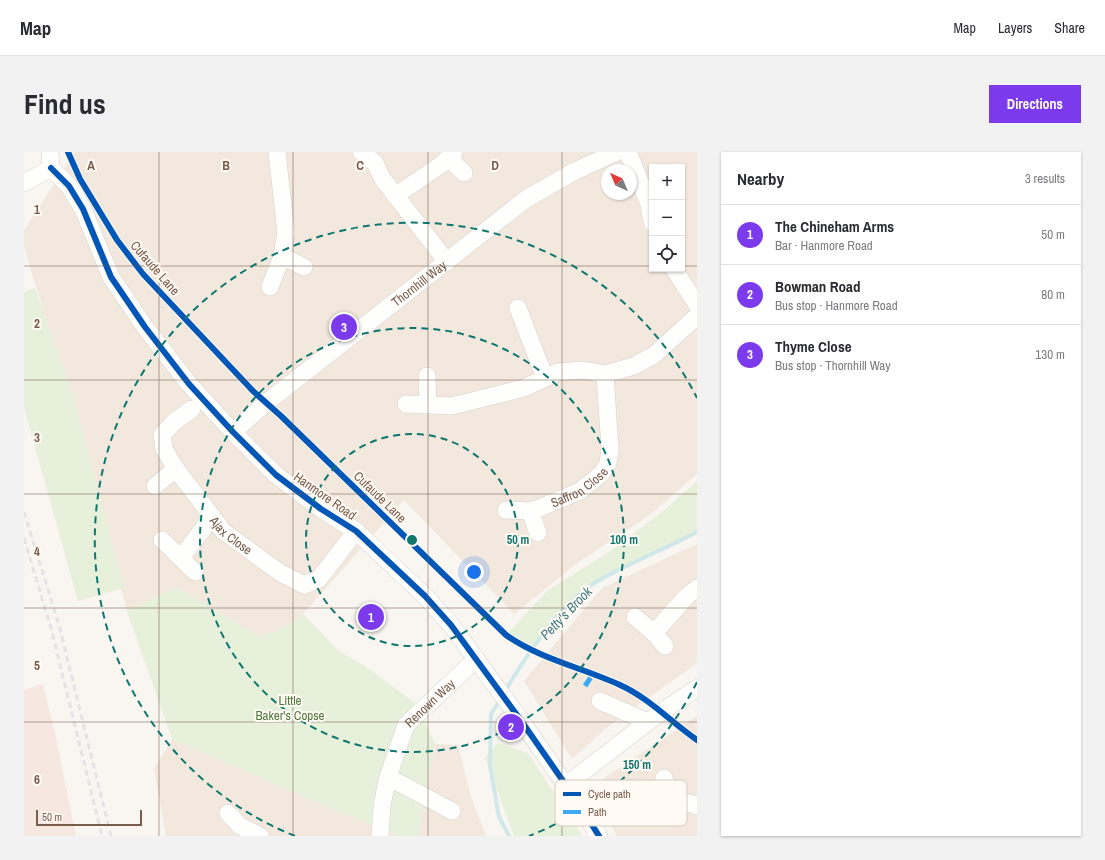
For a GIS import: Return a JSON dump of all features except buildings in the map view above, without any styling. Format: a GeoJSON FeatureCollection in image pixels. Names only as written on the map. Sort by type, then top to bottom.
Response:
{"type":"FeatureCollection","features":[{"type":"Feature","properties":{"kind":"street"},"geometry":{"type":"LineString","coordinates":[[266,289],[282,256],[286,233],[277,152]]}},
{"type":"Feature","properties":{"kind":"street"},"geometry":{"type":"LineString","coordinates":[[361,152],[375,163],[382,178],[395,196],[447,262]]}},
{"type":"Feature","properties":{"kind":"street","name":"Thornhill Way"},"geometry":{"type":"LineString","coordinates":[[233,432],[266,403],[526,199],[575,171],[617,152]]}},
{"type":"Feature","properties":{"kind":"street"},"geometry":{"type":"LineString","coordinates":[[628,152],[649,204]]}},
{"type":"Feature","properties":{"kind":"street"},"geometry":{"type":"LineString","coordinates":[[395,196],[452,155],[464,173]]}},
{"type":"Feature","properties":{"kind":"street"},"geometry":{"type":"LineString","coordinates":[[24,183],[50,160]]}},
{"type":"Feature","properties":{"kind":"street","name":"Hanmore Road"},"geometry":{"type":"LineString","coordinates":[[50,160],[69,186],[83,209],[111,277],[145,327],[189,384],[233,432],[276,474],[321,509],[356,531],[426,596],[476,660],[563,780]]}},
{"type":"Feature","properties":{"kind":"street"},"geometry":{"type":"LineString","coordinates":[[282,256],[304,267]]}},
{"type":"Feature","properties":{"kind":"street"},"geometry":{"type":"LineString","coordinates":[[676,272],[697,306]]}},
{"type":"Feature","properties":{"kind":"street"},"geometry":{"type":"LineString","coordinates":[[518,308],[544,378]]}},
{"type":"Feature","properties":{"kind":"street"},"geometry":{"type":"LineString","coordinates":[[406,404],[452,406],[524,388],[558,372],[583,370],[605,374],[644,362],[697,316]]}},
{"type":"Feature","properties":{"kind":"street","name":"Saffron Close"},"geometry":{"type":"LineString","coordinates":[[506,510],[530,511],[580,491],[602,473],[608,463],[610,449],[605,374]]}},
{"type":"Feature","properties":{"kind":"street"},"geometry":{"type":"LineString","coordinates":[[427,376],[428,404]]}},
{"type":"Feature","properties":{"kind":"street","name":"Ajax Close"},"geometry":{"type":"LineString","coordinates":[[192,409],[174,422],[162,435],[164,449],[176,469],[223,531],[279,572],[304,585],[319,579],[356,531]]}},
{"type":"Feature","properties":{"kind":"street"},"geometry":{"type":"LineString","coordinates":[[155,486],[176,469]]}},
{"type":"Feature","properties":{"kind":"street"},"geometry":{"type":"LineString","coordinates":[[530,511],[538,533]]}},
{"type":"Feature","properties":{"kind":"street"},"geometry":{"type":"LineString","coordinates":[[181,558],[212,518]]}},
{"type":"Feature","properties":{"kind":"street"},"geometry":{"type":"LineString","coordinates":[[162,540],[195,572]]}},
{"type":"Feature","properties":{"kind":"street"},"geometry":{"type":"LineString","coordinates":[[654,633],[686,597],[697,588]]}},
{"type":"Feature","properties":{"kind":"street"},"geometry":{"type":"LineString","coordinates":[[636,617],[654,633],[665,646]]}},
{"type":"Feature","properties":{"kind":"street","name":"Renown Way"},"geometry":{"type":"LineString","coordinates":[[380,836],[382,806],[388,777],[406,725],[476,660]]}},
{"type":"Feature","properties":{"kind":"street"},"geometry":{"type":"LineString","coordinates":[[571,780],[648,722],[697,688]]}},
{"type":"Feature","properties":{"kind":"street"},"geometry":{"type":"LineString","coordinates":[[600,701],[648,722]]}},
{"type":"Feature","properties":{"kind":"street"},"geometry":{"type":"LineString","coordinates":[[388,777],[452,811]]}},
{"type":"Feature","properties":{"kind":"street"},"geometry":{"type":"LineString","coordinates":[[687,804],[697,806]]}},
{"type":"Feature","properties":{"kind":"street"},"geometry":{"type":"LineString","coordinates":[[228,813],[237,831],[260,836]]}},
{"type":"Feature","properties":{"kind":"street","name":"Hanmore Road"},"geometry":{"type":"LineString","coordinates":[[593,826],[599,836]]}},
{"type":"Feature","properties":{"kind":"shaded area"},"geometry":{"type":"Polygon","coordinates":[[[75,152],[697,152],[697,474],[647,517],[576,564],[514,614],[404,500],[303,614],[283,628],[260,637],[176,587],[127,611],[80,431],[24,247],[24,230],[75,152]]]}},
{"type":"Feature","properties":{"kind":"shaded area"},"geometry":{"type":"Polygon","coordinates":[[[697,544],[697,663],[605,729],[572,759],[524,681],[602,588],[697,544]]]}},
{"type":"Feature","properties":{"kind":"shaded area"},"geometry":{"type":"Polygon","coordinates":[[[43,684],[56,738],[76,836],[24,836],[24,690],[43,684]]]}},
{"type":"Feature","properties":{"kind":"shaded area"},"geometry":{"type":"Polygon","coordinates":[[[697,716],[697,836],[617,836],[612,826],[687,826],[687,780],[601,780],[697,716]]]}},
{"type":"Feature","properties":{"kind":"shaded area"},"geometry":{"type":"Polygon","coordinates":[[[172,739],[311,800],[399,836],[166,836],[154,769],[172,739]]]}},
{"type":"Feature","properties":{"kind":"shaded area"},"geometry":{"type":"Polygon","coordinates":[[[435,744],[458,745],[470,794],[486,836],[418,836],[435,744]]]}},
{"type":"Feature","properties":{"kind":"green space"},"geometry":{"type":"Polygon","coordinates":[[[35,288],[73,395],[124,588],[78,601],[24,407],[24,292],[35,288]]]}},
{"type":"Feature","properties":{"kind":"green space"},"geometry":{"type":"Polygon","coordinates":[[[697,481],[697,532],[621,569],[585,591],[528,648],[506,635],[547,591],[606,554],[662,512],[697,481]]]}},
{"type":"Feature","properties":{"kind":"green space","name":"Little Baker's Copse"},"geometry":{"type":"Polygon","coordinates":[[[176,587],[260,637],[283,628],[303,614],[339,651],[365,666],[415,703],[435,744],[418,836],[399,836],[311,800],[172,739],[127,611],[176,587]]]}},
{"type":"Feature","properties":{"kind":"green space"},"geometry":{"type":"Polygon","coordinates":[[[497,743],[528,753],[555,794],[555,826],[575,826],[582,836],[514,836],[485,758],[497,743]]]}},
{"type":"Feature","properties":{"kind":"waterway","name":"Petty's Brook"},"geometry":{"type":"LineString","coordinates":[[505,691],[545,631],[557,616],[583,591],[608,575],[697,532]]}},
{"type":"Feature","properties":{"kind":"waterway","name":"Petty's Brook"},"geometry":{"type":"LineString","coordinates":[[500,700],[491,714],[490,766],[499,817],[509,836]]}},
{"type":"Feature","properties":{"kind":"railway"},"geometry":{"type":"LineString","coordinates":[[24,512],[59,625],[111,836]]}},
{"type":"Feature","properties":{"kind":"railway"},"geometry":{"type":"LineString","coordinates":[[24,538],[51,628],[102,836]]}},
{"type":"Feature","properties":{"kind":"marked path"},"geometry":{"type":"LineString","coordinates":[[585,686],[593,674]]}},
{"type":"Feature","properties":{"kind":"cycle path","name":"Cufaude Lane"},"geometry":{"type":"LineString","coordinates":[[68,152],[80,179],[117,240],[143,274],[253,391],[281,416],[506,635],[533,651],[631,690],[697,740]]}},
{"type":"Feature","properties":{"kind":"cycle path"},"geometry":{"type":"LineString","coordinates":[[51,168],[69,186],[83,209],[111,277],[145,327],[189,384],[233,432],[276,475],[321,509],[356,531],[425,596],[451,625],[562,780]]}},
{"type":"Feature","properties":{"kind":"cycle path"},"geometry":{"type":"LineString","coordinates":[[593,826],[599,836]]}},
{"type":"Feature","properties":{"kind":"place","name":"Thyme Close"},"geometry":{"type":"Point","coordinates":[344,327]}},
{"type":"Feature","properties":{"kind":"place","name":"The Chineham Arms"},"geometry":{"type":"Point","coordinates":[371,617]}},
{"type":"Feature","properties":{"kind":"place","name":"Bowman Road"},"geometry":{"type":"Point","coordinates":[511,727]}}]}
